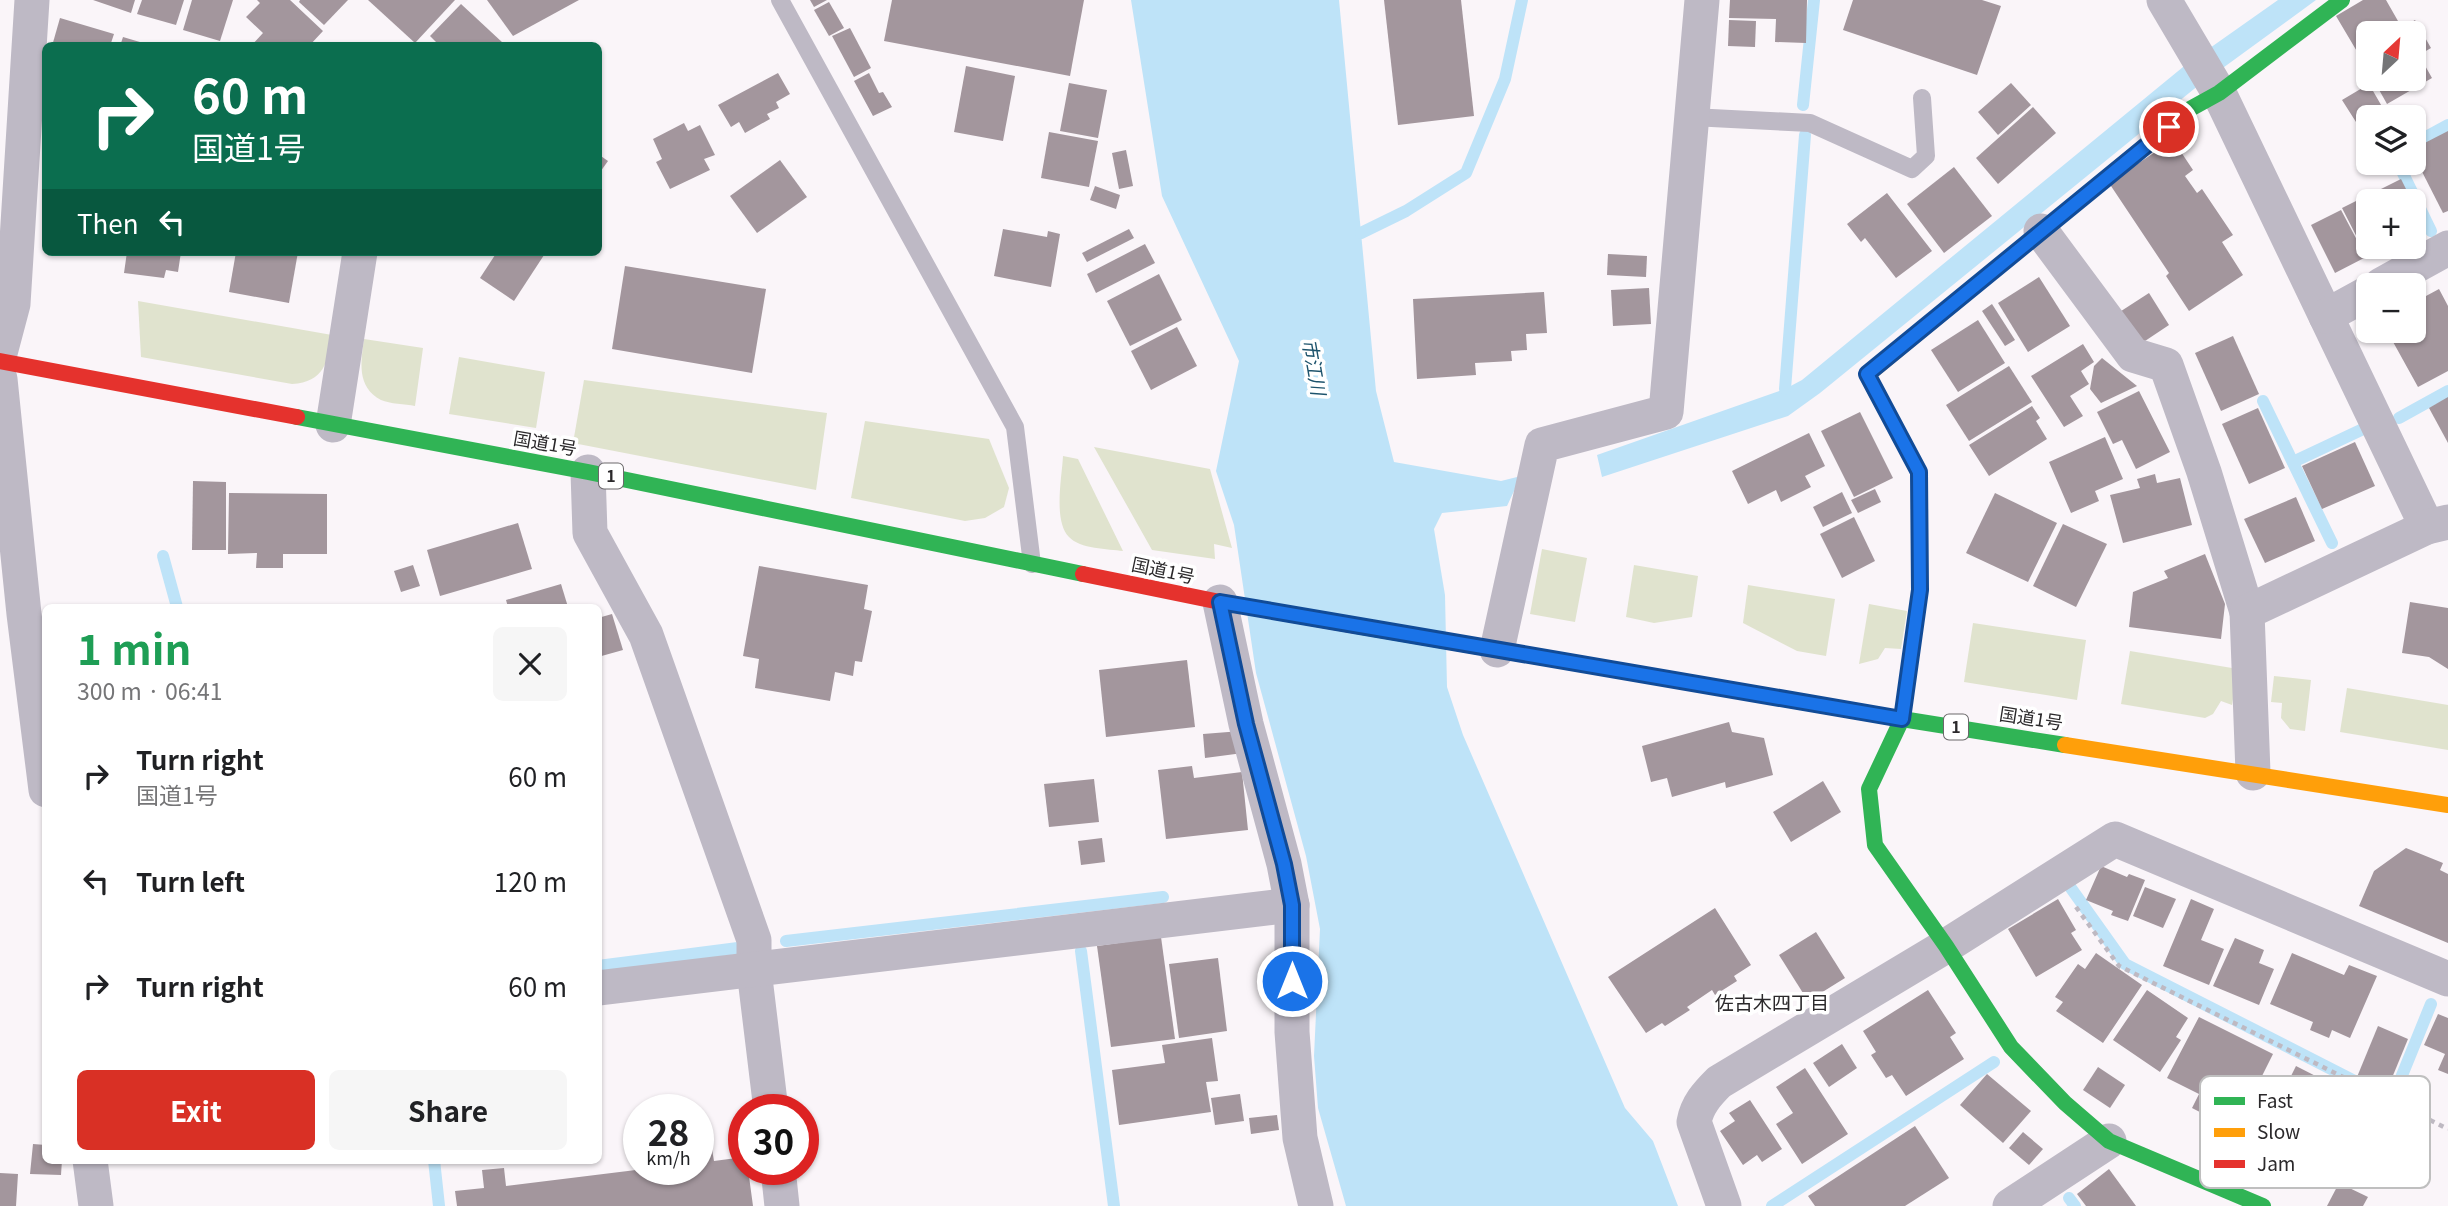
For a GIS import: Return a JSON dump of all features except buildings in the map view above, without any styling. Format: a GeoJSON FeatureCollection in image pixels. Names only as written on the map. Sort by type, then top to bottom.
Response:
{"type":"FeatureCollection","features":[{"type":"Feature","properties":{"kind":"main road"},"geometry":{"type":"LineString","coordinates":[[2200,1179],[2109,1141],[2065,1103],[2011,1047],[1875,845],[1870,789],[1902,719],[1920,590],[1919,472],[1867,374],[2190,109],[2342,0]]}},
{"type":"Feature","properties":{"kind":"main road","name":"国道1号"},"geometry":{"type":"LineString","coordinates":[[0,361],[588,472],[1220,602],[1902,719],[2448,805]]}},
{"type":"Feature","properties":{"kind":"main road"},"geometry":{"type":"LineString","coordinates":[[2220,1188],[2263,1206]]}},
{"type":"Feature","properties":{"kind":"street"},"geometry":{"type":"LineString","coordinates":[[0,354],[13,304],[32,0]]}},
{"type":"Feature","properties":{"kind":"street"},"geometry":{"type":"LineString","coordinates":[[1481,648],[1542,445],[1666,412],[1702,0]]}},
{"type":"Feature","properties":{"kind":"street"},"geometry":{"type":"LineString","coordinates":[[2164,0],[2217,88],[2326,316],[2437,524],[2247,612]]}},
{"type":"Feature","properties":{"kind":"street"},"geometry":{"type":"LineString","coordinates":[[2041,231],[2133,355],[2166,365],[2204,472],[2247,612],[2253,773]]}},
{"type":"Feature","properties":{"kind":"street"},"geometry":{"type":"LineString","coordinates":[[2403,273],[2448,248]]}},
{"type":"Feature","properties":{"kind":"street"},"geometry":{"type":"LineString","coordinates":[[333,425],[359,256]]}},
{"type":"Feature","properties":{"kind":"street"},"geometry":{"type":"LineString","coordinates":[[2326,316],[2356,300]]}},
{"type":"Feature","properties":{"kind":"street"},"geometry":{"type":"LineString","coordinates":[[0,379],[42,758]]}},
{"type":"Feature","properties":{"kind":"street"},"geometry":{"type":"LineString","coordinates":[[588,472],[590,533],[646,635],[754,940],[754,970],[769,1094]]}},
{"type":"Feature","properties":{"kind":"street"},"geometry":{"type":"LineString","coordinates":[[1220,602],[1246,724],[1284,864],[1292,905],[1293,1032],[1300,1138],[1316,1206]]}},
{"type":"Feature","properties":{"kind":"street"},"geometry":{"type":"LineString","coordinates":[[1724,1206],[1694,1122],[1696,1112],[1718,1082],[1945,946],[2115,839],[2448,979]]}},
{"type":"Feature","properties":{"kind":"street"},"geometry":{"type":"LineString","coordinates":[[602,988],[1292,905]]}},
{"type":"Feature","properties":{"kind":"street"},"geometry":{"type":"LineString","coordinates":[[2010,1206],[2109,1141]]}},
{"type":"Feature","properties":{"kind":"street"},"geometry":{"type":"LineString","coordinates":[[91,1164],[96,1206]]}},
{"type":"Feature","properties":{"kind":"street"},"geometry":{"type":"LineString","coordinates":[[780,1185],[782,1206]]}},
{"type":"Feature","properties":{"kind":"lane"},"geometry":{"type":"LineString","coordinates":[[780,0],[1015,427],[1032,564]]}},
{"type":"Feature","properties":{"kind":"lane"},"geometry":{"type":"LineString","coordinates":[[1692,117],[1810,123],[1912,169],[1926,156],[1922,98]]}},
{"type":"Feature","properties":{"kind":"path"},"geometry":{"type":"LineString","coordinates":[[2054,877],[2119,966],[2341,1076]]}},
{"type":"Feature","properties":{"kind":"path"},"geometry":{"type":"LineString","coordinates":[[2430,1120],[2448,1129]]}},
{"type":"Feature","properties":{"kind":"green space"},"geometry":{"type":"Polygon","coordinates":[[[138,301],[332,335],[329,354],[318,375],[292,384],[141,357],[138,301]]]}},
{"type":"Feature","properties":{"kind":"green space"},"geometry":{"type":"Polygon","coordinates":[[[364,339],[423,348],[415,406],[381,400],[367,388],[362,373],[364,339]]]}},
{"type":"Feature","properties":{"kind":"green space"},"geometry":{"type":"Polygon","coordinates":[[[459,357],[545,372],[536,428],[449,414],[459,357]]]}},
{"type":"Feature","properties":{"kind":"green space"},"geometry":{"type":"Polygon","coordinates":[[[584,380],[827,413],[816,490],[573,443],[584,380]]]}},
{"type":"Feature","properties":{"kind":"green space"},"geometry":{"type":"Polygon","coordinates":[[[865,421],[989,439],[1009,488],[1004,507],[985,518],[965,521],[851,498],[865,421]]]}},
{"type":"Feature","properties":{"kind":"green space"},"geometry":{"type":"Polygon","coordinates":[[[1094,447],[1210,469],[1232,548],[1214,544],[1215,559],[1152,550],[1094,447]]]}},
{"type":"Feature","properties":{"kind":"green space"},"geometry":{"type":"Polygon","coordinates":[[[1063,456],[1078,459],[1123,551],[1080,544],[1064,530],[1060,510],[1063,456]]]}},
{"type":"Feature","properties":{"kind":"green space"},"geometry":{"type":"Polygon","coordinates":[[[1542,549],[1587,558],[1575,622],[1530,614],[1542,549]]]}},
{"type":"Feature","properties":{"kind":"green space"},"geometry":{"type":"Polygon","coordinates":[[[1634,565],[1698,576],[1692,617],[1654,623],[1626,617],[1634,565]]]}},
{"type":"Feature","properties":{"kind":"green space"},"geometry":{"type":"Polygon","coordinates":[[[1748,585],[1835,599],[1826,656],[1797,651],[1743,623],[1748,585]]]}},
{"type":"Feature","properties":{"kind":"green space"},"geometry":{"type":"Polygon","coordinates":[[[1869,604],[1907,611],[1901,649],[1885,648],[1878,659],[1859,664],[1869,604]]]}},
{"type":"Feature","properties":{"kind":"green space"},"geometry":{"type":"Polygon","coordinates":[[[1973,623],[2086,640],[2077,700],[1964,682],[1973,623]]]}},
{"type":"Feature","properties":{"kind":"green space"},"geometry":{"type":"Polygon","coordinates":[[[2130,651],[2238,669],[2232,705],[2221,701],[2213,714],[2205,718],[2121,704],[2130,651]]]}},
{"type":"Feature","properties":{"kind":"green space"},"geometry":{"type":"Polygon","coordinates":[[[2274,676],[2311,680],[2305,731],[2290,729],[2281,718],[2282,703],[2271,702],[2274,676]]]}},
{"type":"Feature","properties":{"kind":"green space"},"geometry":{"type":"Polygon","coordinates":[[[2347,688],[2448,705],[2448,750],[2340,732],[2347,688]]]}},
{"type":"Feature","properties":{"kind":"water","name":"市江川"},"geometry":{"type":"Polygon","coordinates":[[[1131,0],[1339,0],[1376,391],[1394,462],[1501,481],[1521,476],[1507,506],[1442,513],[1434,529],[1445,595],[1447,687],[1463,735],[1625,1108],[1653,1141],[1678,1206],[1346,1206],[1318,1108],[1314,1056],[1320,929],[1306,856],[1256,673],[1234,525],[1216,471],[1239,361],[1162,196],[1131,0]]]}},
{"type":"Feature","properties":{"kind":"water"},"geometry":{"type":"Polygon","coordinates":[[[2278,0],[2316,0],[2194,89],[1820,393],[1788,416],[1602,477],[1597,455],[1785,389],[1802,380],[2183,67],[2278,0]]]}},
{"type":"Feature","properties":{"kind":"waterway"},"geometry":{"type":"LineString","coordinates":[[1361,233],[1406,211],[1466,173],[1505,79],[1522,0]]}},
{"type":"Feature","properties":{"kind":"waterway"},"geometry":{"type":"LineString","coordinates":[[1803,105],[1814,0]]}},
{"type":"Feature","properties":{"kind":"waterway"},"geometry":{"type":"LineString","coordinates":[[2426,137],[2448,125]]}},
{"type":"Feature","properties":{"kind":"waterway"},"geometry":{"type":"LineString","coordinates":[[1785,389],[1805,135]]}},
{"type":"Feature","properties":{"kind":"waterway"},"geometry":{"type":"LineString","coordinates":[[2404,175],[2431,231]]}},
{"type":"Feature","properties":{"kind":"waterway"},"geometry":{"type":"LineString","coordinates":[[2399,418],[2448,391]]}},
{"type":"Feature","properties":{"kind":"waterway"},"geometry":{"type":"LineString","coordinates":[[2263,401],[2332,543]]}},
{"type":"Feature","properties":{"kind":"waterway"},"geometry":{"type":"LineString","coordinates":[[2293,462],[2361,430]]}},
{"type":"Feature","properties":{"kind":"waterway"},"geometry":{"type":"LineString","coordinates":[[163,556],[176,604]]}},
{"type":"Feature","properties":{"kind":"waterway"},"geometry":{"type":"LineString","coordinates":[[2068,884],[2125,964],[2345,1076]]}},
{"type":"Feature","properties":{"kind":"waterway"},"geometry":{"type":"LineString","coordinates":[[786,941],[1163,897]]}},
{"type":"Feature","properties":{"kind":"waterway"},"geometry":{"type":"LineString","coordinates":[[602,965],[738,948]]}},
{"type":"Feature","properties":{"kind":"waterway"},"geometry":{"type":"LineString","coordinates":[[1081,951],[1114,1206]]}},
{"type":"Feature","properties":{"kind":"waterway"},"geometry":{"type":"LineString","coordinates":[[2402,1076],[2431,1004]]}},
{"type":"Feature","properties":{"kind":"waterway"},"geometry":{"type":"LineString","coordinates":[[1772,1206],[1994,1062]]}},
{"type":"Feature","properties":{"kind":"waterway"},"geometry":{"type":"LineString","coordinates":[[434,1164],[439,1206]]}},
{"type":"Feature","properties":{"kind":"waterway"},"geometry":{"type":"LineString","coordinates":[[2069,1198],[2075,1206]]}},
{"type":"Feature","properties":{"kind":"traffic: fast"},"geometry":{"type":"LineString","coordinates":[[2145,146],[2190,109],[2219,93],[2342,0]]}},
{"type":"Feature","properties":{"kind":"traffic: fast"},"geometry":{"type":"LineString","coordinates":[[297,417],[588,472],[1083,574]]}},
{"type":"Feature","properties":{"kind":"traffic: fast"},"geometry":{"type":"LineString","coordinates":[[1919,478],[1920,590],[1902,719],[1869,789],[1875,845],[1946,946],[2011,1047],[2065,1103],[2109,1141],[2200,1179]]}},
{"type":"Feature","properties":{"kind":"traffic: fast"},"geometry":{"type":"LineString","coordinates":[[1357,626],[2065,745]]}},
{"type":"Feature","properties":{"kind":"traffic: fast"},"geometry":{"type":"LineString","coordinates":[[2220,1188],[2263,1206]]}},
{"type":"Feature","properties":{"kind":"traffic: slow"},"geometry":{"type":"LineString","coordinates":[[1919,478],[1919,472],[1867,375],[2145,146]]}},
{"type":"Feature","properties":{"kind":"traffic: slow"},"geometry":{"type":"LineString","coordinates":[[2065,745],[2448,805]]}},
{"type":"Feature","properties":{"kind":"traffic: jam"},"geometry":{"type":"LineString","coordinates":[[0,361],[297,417]]}},
{"type":"Feature","properties":{"kind":"traffic: jam"},"geometry":{"type":"LineString","coordinates":[[1083,574],[1357,626]]}},
{"type":"Feature","properties":{"kind":"district","name":"佐古木四丁目"},"geometry":{"type":"Point","coordinates":[1772,1003]}},
{"type":"Feature","properties":{"kind":"route"},"geometry":{"type":"LineString","coordinates":[[1292,981],[1292,905],[1284,864],[1246,724],[1220,602],[1902,719],[1920,590],[1919,472],[1867,374],[2169,127]]}}]}
